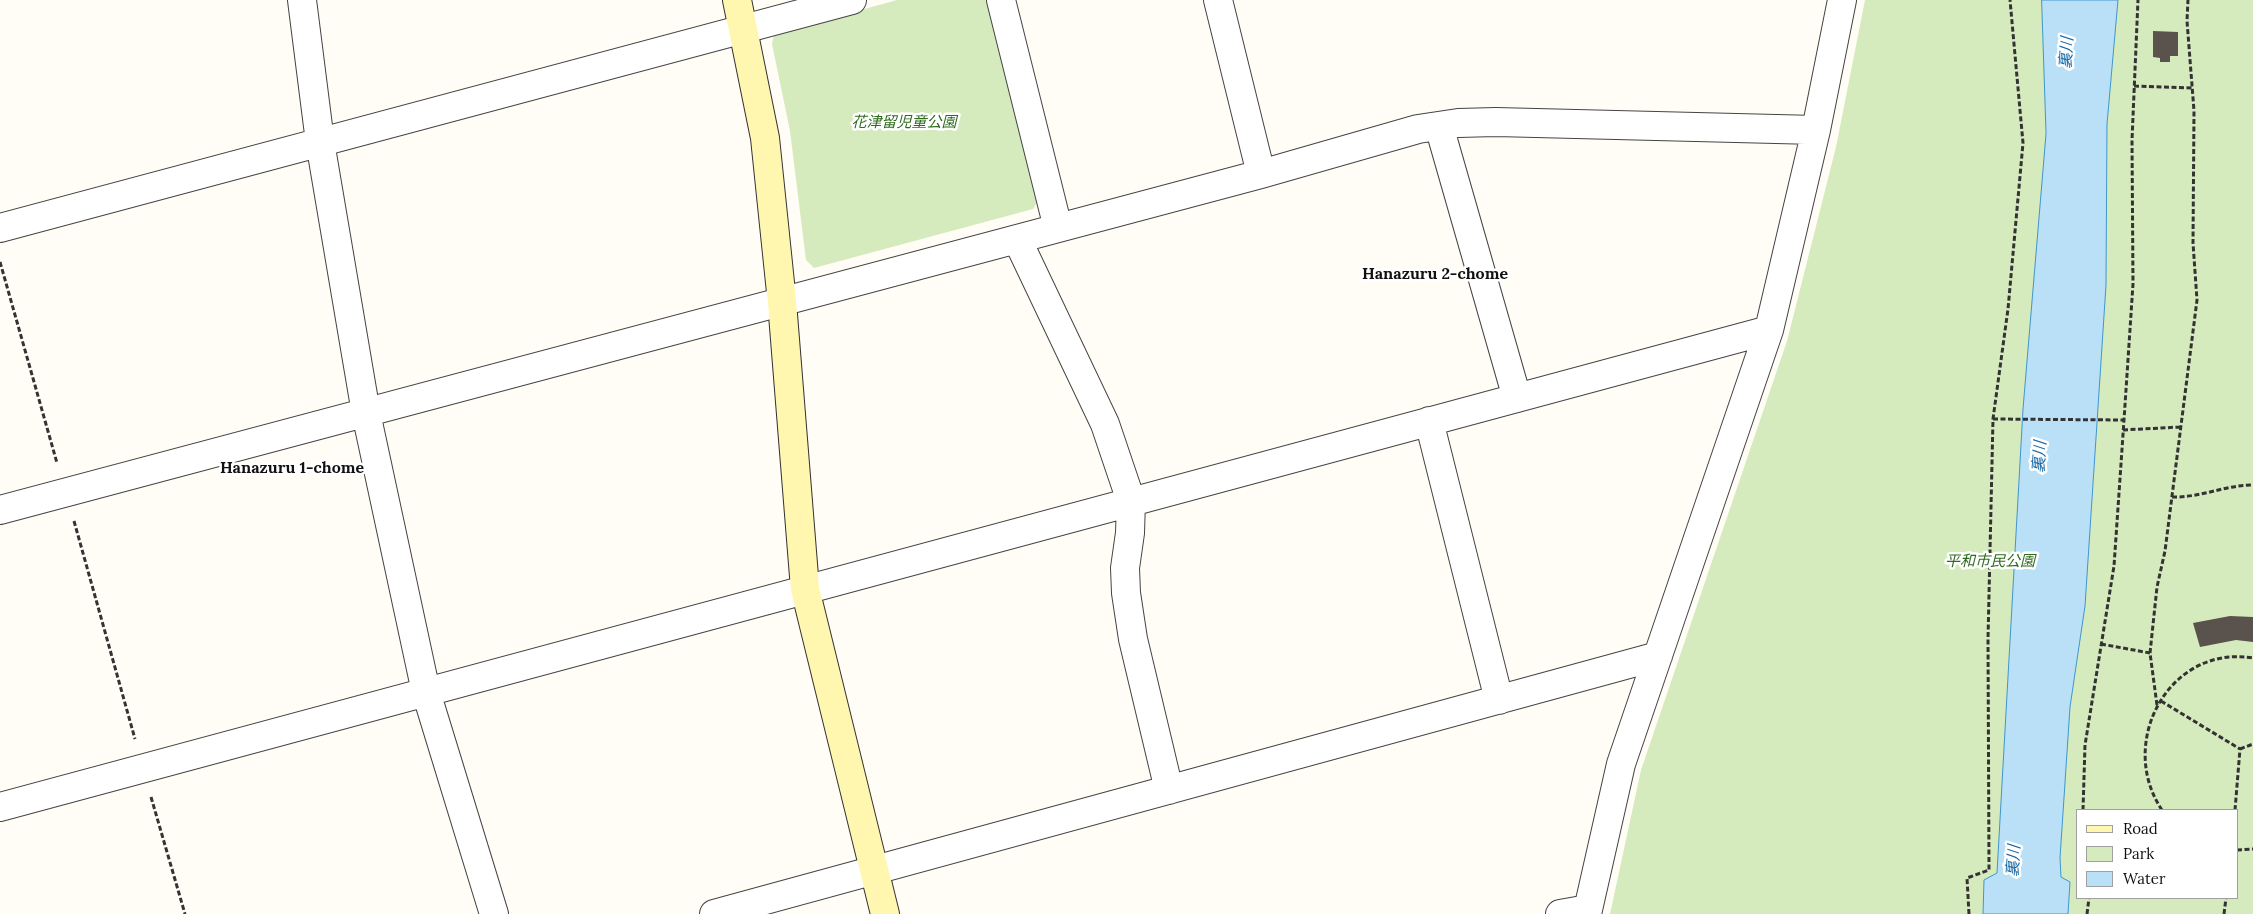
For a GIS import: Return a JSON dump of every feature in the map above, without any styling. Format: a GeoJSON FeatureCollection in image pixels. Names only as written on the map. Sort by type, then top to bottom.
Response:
{"type":"FeatureCollection","features":[{"type":"Feature","properties":{"kind":"street"},"geometry":{"type":"LineString","coordinates":[[302,0],[320,142],[366,413],[426,692],[494,914]]}},
{"type":"Feature","properties":{"kind":"street"},"geometry":{"type":"LineString","coordinates":[[738,0],[765,138],[782,302],[805,589],[885,914]]}},
{"type":"Feature","properties":{"kind":"street"},"geometry":{"type":"LineString","coordinates":[[0,228],[852,0]]}},
{"type":"Feature","properties":{"kind":"street"},"geometry":{"type":"LineString","coordinates":[[1001,0],[1058,228]]}},
{"type":"Feature","properties":{"kind":"street"},"geometry":{"type":"LineString","coordinates":[[1218,0],[1261,174]]}},
{"type":"Feature","properties":{"kind":"street"},"geometry":{"type":"LineString","coordinates":[[1560,914],[1587,911],[1622,764],[1769,330],[1816,130],[1842,0]]}},
{"type":"Feature","properties":{"kind":"street"},"geometry":{"type":"LineString","coordinates":[[0,510],[1261,174],[1418,129],[1458,123],[1496,122],[1816,130]]}},
{"type":"Feature","properties":{"kind":"street"},"geometry":{"type":"LineString","coordinates":[[1439,126],[1517,398]]}},
{"type":"Feature","properties":{"kind":"street"},"geometry":{"type":"LineString","coordinates":[[1017,239],[1104,424],[1131,501],[1130,533],[1125,568],[1126,593],[1133,639],[1169,790]]}},
{"type":"Feature","properties":{"kind":"street"},"geometry":{"type":"LineString","coordinates":[[0,807],[1769,330]]}},
{"type":"Feature","properties":{"kind":"street"},"geometry":{"type":"LineString","coordinates":[[1429,421],[1499,700]]}},
{"type":"Feature","properties":{"kind":"street"},"geometry":{"type":"LineString","coordinates":[[714,914],[1658,656]]}},
{"type":"Feature","properties":{"kind":"path"},"geometry":{"type":"LineString","coordinates":[[1969,914],[1967,878],[1989,870],[1988,639],[1993,419],[2008,309],[2024,143],[2010,0]]}},
{"type":"Feature","properties":{"kind":"path"},"geometry":{"type":"LineString","coordinates":[[2083,809],[2085,745],[2114,566],[2124,420],[2133,284],[2132,140],[2138,0]]}},
{"type":"Feature","properties":{"kind":"path"},"geometry":{"type":"LineString","coordinates":[[2157,706],[2150,652],[2157,587],[2165,551],[2197,300],[2193,243],[2192,88],[2188,0]]}},
{"type":"Feature","properties":{"kind":"path"},"geometry":{"type":"LineString","coordinates":[[2134,86],[2192,88]]}},
{"type":"Feature","properties":{"kind":"path"},"geometry":{"type":"LineString","coordinates":[[0,262],[57,464]]}},
{"type":"Feature","properties":{"kind":"path"},"geometry":{"type":"LineString","coordinates":[[1993,419],[2124,420]]}},
{"type":"Feature","properties":{"kind":"path"},"geometry":{"type":"LineString","coordinates":[[2123,430],[2180,427]]}},
{"type":"Feature","properties":{"kind":"path"},"geometry":{"type":"LineString","coordinates":[[2172,497],[2190,497],[2240,485],[2253,485]]}},
{"type":"Feature","properties":{"kind":"path"},"geometry":{"type":"LineString","coordinates":[[73,520],[137,744]]}},
{"type":"Feature","properties":{"kind":"path"},"geometry":{"type":"LineString","coordinates":[[2101,644],[2150,652]]}},
{"type":"Feature","properties":{"kind":"path"},"geometry":{"type":"LineString","coordinates":[[2161,809],[2150,788],[2144,764],[2148,728],[2157,706],[2181,678],[2202,666],[2225,658],[2253,658]]}},
{"type":"Feature","properties":{"kind":"path"},"geometry":{"type":"LineString","coordinates":[[2161,701],[2240,749]]}},
{"type":"Feature","properties":{"kind":"path"},"geometry":{"type":"LineString","coordinates":[[2240,749],[2253,744]]}},
{"type":"Feature","properties":{"kind":"path"},"geometry":{"type":"LineString","coordinates":[[2235,809],[2240,749]]}},
{"type":"Feature","properties":{"kind":"path"},"geometry":{"type":"LineString","coordinates":[[150,792],[184,914]]}},
{"type":"Feature","properties":{"kind":"path"},"geometry":{"type":"LineString","coordinates":[[2238,850],[2253,849]]}},
{"type":"Feature","properties":{"kind":"path"},"geometry":{"type":"LineString","coordinates":[[2087,914],[2089,899]]}},
{"type":"Feature","properties":{"kind":"path"},"geometry":{"type":"LineString","coordinates":[[2224,914],[2226,899]]}},
{"type":"Feature","properties":{"kind":"green space","name":"花津留児童公園"},"geometry":{"type":"Polygon","coordinates":[[[897,0],[989,0],[1040,198],[1033,209],[814,268],[806,260],[790,131],[772,44],[774,34],[897,0]]]}},
{"type":"Feature","properties":{"kind":"green space","name":"平和市民公園"},"geometry":{"type":"Polygon","coordinates":[[[1865,0],[2253,0],[2253,914],[1610,914],[1641,770],[1787,341],[1836,147],[1865,0]]]}},
{"type":"Feature","properties":{"kind":"water","name":"裏川"},"geometry":{"type":"Polygon","coordinates":[[[2042,0],[2118,0],[2107,124],[2106,285],[2085,606],[2070,707],[2060,858],[2061,877],[2070,882],[2068,914],[1983,914],[1984,880],[1997,873],[2023,409],[2046,134],[2042,0]]]}},
{"type":"Feature","properties":{"kind":"building"},"geometry":{"type":"Polygon","coordinates":[[[2153,31],[2178,32],[2178,56],[2170,56],[2170,62],[2160,62],[2160,58],[2153,57],[2153,31]]]}},
{"type":"Feature","properties":{"kind":"building"},"geometry":{"type":"Polygon","coordinates":[[[2230,616],[2253,617],[2253,642],[2236,640],[2200,647],[2193,623],[2230,616]]]}},
{"type":"Feature","properties":{"kind":"district","name":"Hanazuru 2-chome"},"geometry":{"type":"Point","coordinates":[1435,274]}},
{"type":"Feature","properties":{"kind":"district","name":"Hanazuru 1-chome"},"geometry":{"type":"Point","coordinates":[292,468]}}]}
